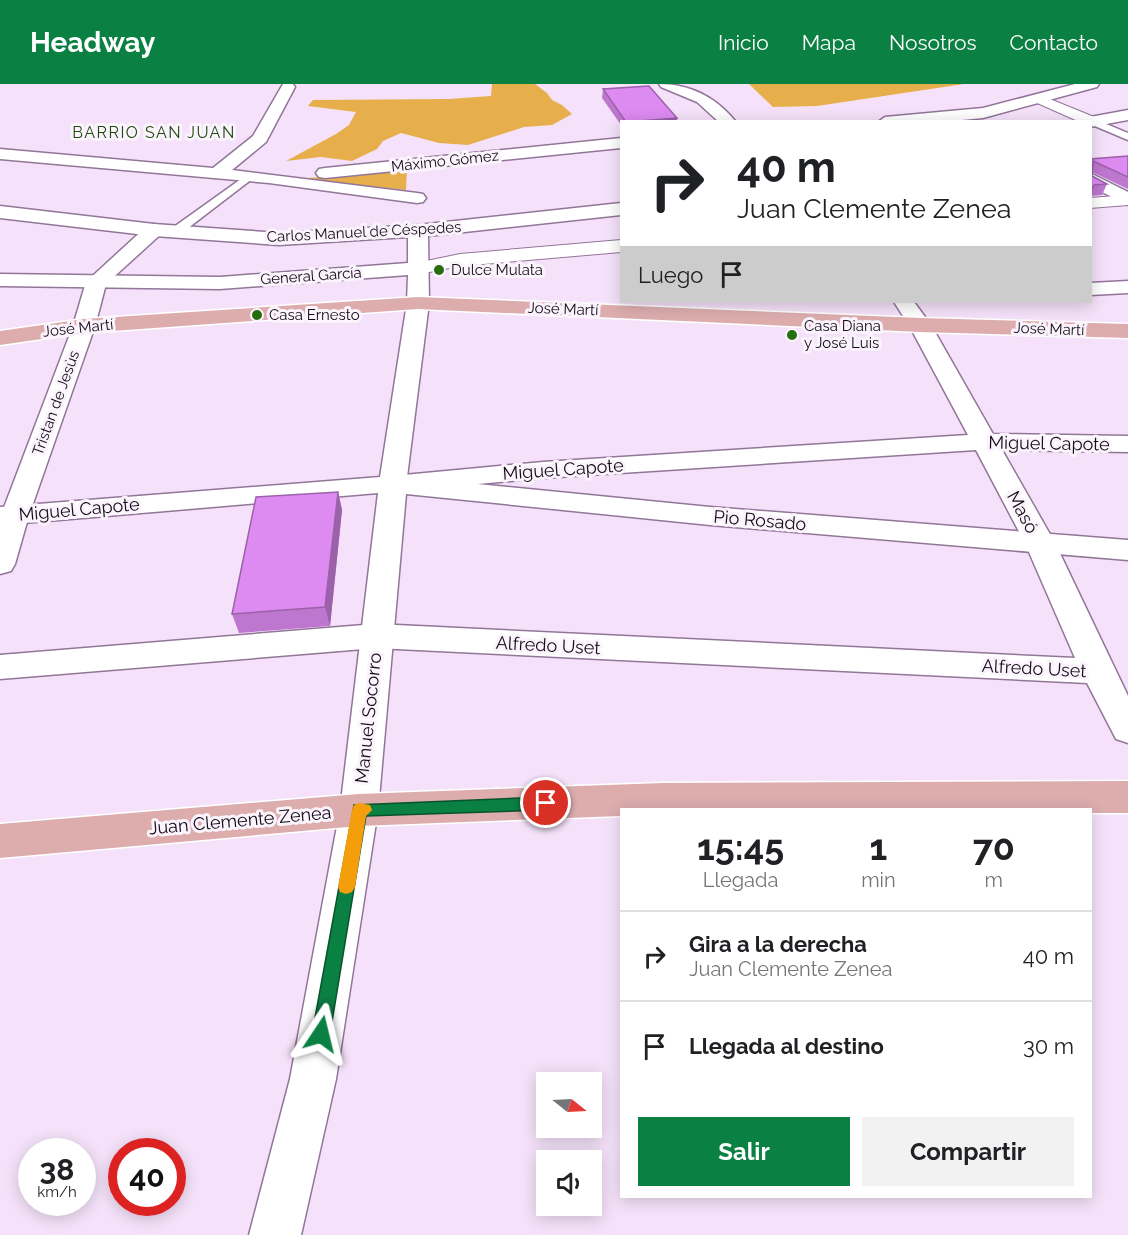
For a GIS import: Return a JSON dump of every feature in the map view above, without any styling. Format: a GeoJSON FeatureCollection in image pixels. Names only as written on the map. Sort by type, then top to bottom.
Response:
{"type":"FeatureCollection","features":[{"type":"Feature","properties":{"kind":"main road","name":"José Martí"},"geometry":{"type":"LineString","coordinates":[[0,338],[84,326],[418,303],[920,325],[1128,331]]}},
{"type":"Feature","properties":{"kind":"main road","name":"Juan Clemente Zenea"},"geometry":{"type":"LineString","coordinates":[[0,841],[359,810],[663,799],[1128,797]]}},
{"type":"Feature","properties":{"kind":"street"},"geometry":{"type":"LineString","coordinates":[[666,84],[702,99],[727,120]]}},
{"type":"Feature","properties":{"kind":"street"},"geometry":{"type":"LineString","coordinates":[[914,120],[983,113],[1092,84]]}},
{"type":"Feature","properties":{"kind":"street"},"geometry":{"type":"LineString","coordinates":[[216,174],[260,139],[288,87]]}},
{"type":"Feature","properties":{"kind":"street"},"geometry":{"type":"LineString","coordinates":[[1040,99],[1087,120]]}},
{"type":"Feature","properties":{"kind":"street"},"geometry":{"type":"LineString","coordinates":[[1092,122],[1128,116]]}},
{"type":"Feature","properties":{"kind":"street","name":"Máximo Gómez"},"geometry":{"type":"LineString","coordinates":[[269,178],[620,143]]}},
{"type":"Feature","properties":{"kind":"street","name":"Máximo Gómez"},"geometry":{"type":"LineString","coordinates":[[0,153],[269,178],[417,198]]}},
{"type":"Feature","properties":{"kind":"street","name":"Manuel Socorro"},"geometry":{"type":"LineString","coordinates":[[274,1235],[313,1079],[359,810],[393,484],[418,303],[417,198],[413,164]]}},
{"type":"Feature","properties":{"kind":"street"},"geometry":{"type":"LineString","coordinates":[[1092,179],[1128,200]]}},
{"type":"Feature","properties":{"kind":"street"},"geometry":{"type":"LineString","coordinates":[[1092,203],[1128,200]]}},
{"type":"Feature","properties":{"kind":"street","name":"Carlos Manuel de Céspedes"},"geometry":{"type":"LineString","coordinates":[[0,212],[165,231],[279,239],[418,231],[620,209]]}},
{"type":"Feature","properties":{"kind":"street"},"geometry":{"type":"LineString","coordinates":[[96,282],[165,231]]}},
{"type":"Feature","properties":{"kind":"street","name":"General García"},"geometry":{"type":"LineString","coordinates":[[0,280],[220,283],[419,268],[460,260],[620,246]]}},
{"type":"Feature","properties":{"kind":"street","name":"Tristan de Jesùs"},"geometry":{"type":"LineString","coordinates":[[0,564],[7,515],[84,326],[96,282]]}},
{"type":"Feature","properties":{"kind":"street"},"geometry":{"type":"LineString","coordinates":[[1092,289],[1128,287]]}},
{"type":"Feature","properties":{"kind":"street","name":"Masó"},"geometry":{"type":"LineString","coordinates":[[905,303],[920,325],[1040,543],[1098,671],[1128,729]]}},
{"type":"Feature","properties":{"kind":"street","name":"Miguel Capote"},"geometry":{"type":"LineString","coordinates":[[7,515],[543,470],[983,442],[1128,444]]}},
{"type":"Feature","properties":{"kind":"street","name":"Pio Rosado"},"geometry":{"type":"LineString","coordinates":[[393,484],[710,516],[1128,550]]}},
{"type":"Feature","properties":{"kind":"street","name":"Alfredo Uset"},"geometry":{"type":"LineString","coordinates":[[0,668],[376,636],[1098,671]]}},
{"type":"Feature","properties":{"kind":"lane"},"geometry":{"type":"LineString","coordinates":[[1092,122],[1128,137]]}},
{"type":"Feature","properties":{"kind":"lane"},"geometry":{"type":"LineString","coordinates":[[165,231],[248,177]]}},
{"type":"Feature","properties":{"kind":"shaded area"},"geometry":{"type":"Polygon","coordinates":[[[492,84],[535,84],[572,114],[552,125],[524,127],[468,145],[439,143],[401,133],[383,141],[377,149],[352,161],[321,157],[286,161],[349,125],[356,112],[308,106],[313,100],[449,99],[491,96],[492,84]]]}},
{"type":"Feature","properties":{"kind":"shaded area"},"geometry":{"type":"Polygon","coordinates":[[[749,84],[964,84],[817,106],[773,107],[749,84]]]}},
{"type":"Feature","properties":{"kind":"shaded area"},"geometry":{"type":"Polygon","coordinates":[[[407,168],[406,190],[299,179],[407,168]]]}},
{"type":"Feature","properties":{"kind":"building"},"geometry":{"type":"Polygon","coordinates":[[[649,86],[677,118],[625,120],[603,89],[649,86]]]}},
{"type":"Feature","properties":{"kind":"building"},"geometry":{"type":"Polygon","coordinates":[[[1128,156],[1128,177],[1093,161],[1092,176],[1092,159],[1128,156]]]}},
{"type":"Feature","properties":{"kind":"building"},"geometry":{"type":"Polygon","coordinates":[[[1092,176],[1107,184],[1094,185],[1092,189],[1092,176]]]}},
{"type":"Feature","properties":{"kind":"building"},"geometry":{"type":"Polygon","coordinates":[[[338,492],[325,607],[232,614],[256,497],[338,492]]]}},
{"type":"Feature","properties":{"kind":"slow traffic"},"geometry":{"type":"LineString","coordinates":[[346,887],[359,810],[364,810]]}},
{"type":"Feature","properties":{"kind":"place","name":"Dulce Mulata"},"geometry":{"type":"Point","coordinates":[439,270]}},
{"type":"Feature","properties":{"kind":"place","name":"Casa Ernesto"},"geometry":{"type":"Point","coordinates":[257,315]}},
{"type":"Feature","properties":{"kind":"place","name":"Casa Diana y José Luis"},"geometry":{"type":"Point","coordinates":[792,335]}},
{"type":"Feature","properties":{"kind":"district","name":"BARRIO SAN JUAN"},"geometry":{"type":"Point","coordinates":[154,132]}},
{"type":"Feature","properties":{"kind":"route"},"geometry":{"type":"LineString","coordinates":[[321,1034],[359,810],[546,803]]}}]}
